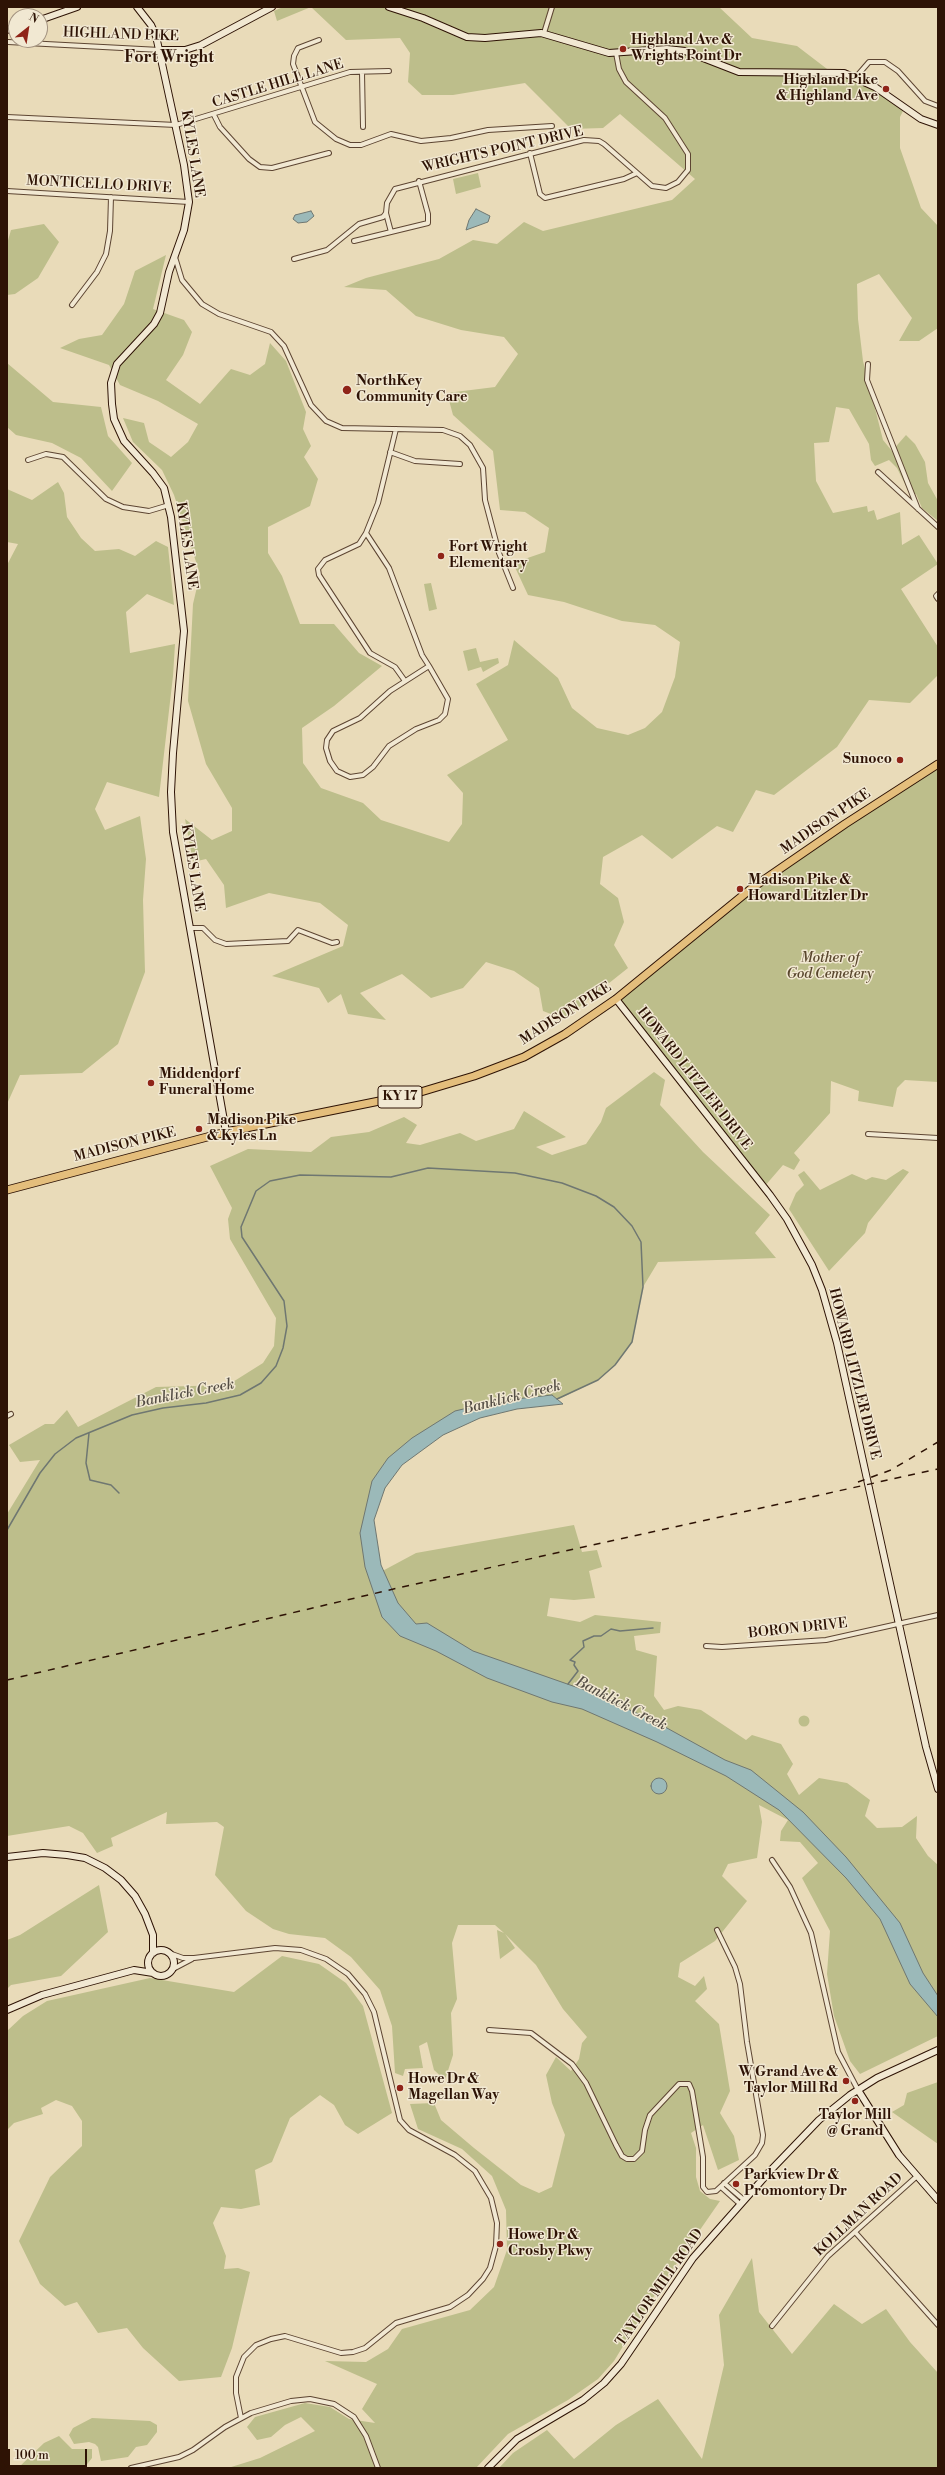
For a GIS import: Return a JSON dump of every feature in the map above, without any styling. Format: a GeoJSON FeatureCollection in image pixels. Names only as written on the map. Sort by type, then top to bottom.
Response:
{"type":"FeatureCollection","features":[{"type":"Feature","properties":{"kind":"main road","name":"HIGHLAND PIKE"},"geometry":{"type":"LineString","coordinates":[[48,17],[77,7]]}},
{"type":"Feature","properties":{"kind":"main road","name":"KYLES LANE"},"geometry":{"type":"LineString","coordinates":[[137,7],[154,30],[160,50],[187,179],[189,202],[186,225],[169,272],[160,313],[146,333],[121,358],[115,370],[111,389],[112,404],[119,431],[128,447],[161,483],[169,505],[184,631],[173,753],[172,811],[174,843],[226,1132]]}},
{"type":"Feature","properties":{"kind":"main road","name":"HIGHLAND PIKE"},"geometry":{"type":"LineString","coordinates":[[160,50],[185,50],[201,46],[272,7]]}},
{"type":"Feature","properties":{"kind":"main road"},"geometry":{"type":"LineString","coordinates":[[389,7],[423,18],[467,38],[544,33],[595,50],[616,53],[673,50],[696,54],[739,72],[827,72],[856,77],[875,87],[918,117],[938,125]]}},
{"type":"Feature","properties":{"kind":"main road","name":"MADISON PIKE"},"geometry":{"type":"LineString","coordinates":[[7,1190],[226,1132],[414,1094],[500,1067],[548,1044],[616,999],[752,888],[845,824],[938,764]]}},
{"type":"Feature","properties":{"kind":"main road","name":"HOWARD LITZLER DRIVE"},"geometry":{"type":"LineString","coordinates":[[616,999],[770,1194],[787,1219],[812,1265],[824,1296],[837,1343],[926,1747],[938,1789]]}},
{"type":"Feature","properties":{"kind":"main road"},"geometry":{"type":"LineString","coordinates":[[7,1857],[43,1853],[85,1858],[105,1868],[121,1880],[135,1896],[145,1914],[153,1935],[174,1960],[173,1969],[161,1976],[134,1970]]}},
{"type":"Feature","properties":{"kind":"main road"},"geometry":{"type":"LineString","coordinates":[[7,2010],[42,1995],[134,1970],[148,1960],[153,1953],[153,1935]]}},
{"type":"Feature","properties":{"kind":"main road"},"geometry":{"type":"LineString","coordinates":[[153,1953],[167,1952]]}},
{"type":"Feature","properties":{"kind":"main road"},"geometry":{"type":"LineString","coordinates":[[148,1960],[153,1973]]}},
{"type":"Feature","properties":{"kind":"main road","name":"TAYLOR MILL ROAD"},"geometry":{"type":"LineString","coordinates":[[488,2468],[517,2439],[583,2400],[604,2383],[621,2364],[693,2258],[742,2202],[819,2120],[858,2090],[888,2072],[938,2050]]}},
{"type":"Feature","properties":{"kind":"main road"},"geometry":{"type":"LineString","coordinates":[[858,2090],[900,2155],[916,2177],[938,2200]]}},
{"type":"Feature","properties":{"kind":"street"},"geometry":{"type":"LineString","coordinates":[[544,33],[552,7]]}},
{"type":"Feature","properties":{"kind":"street"},"geometry":{"type":"LineString","coordinates":[[319,40],[298,48],[294,56],[293,64],[315,122],[336,139],[350,145],[361,145],[391,134],[420,141],[451,138],[488,130],[552,126]]}},
{"type":"Feature","properties":{"kind":"street","name":"HIGHLAND PIKE"},"geometry":{"type":"LineString","coordinates":[[48,44],[160,50]]}},
{"type":"Feature","properties":{"kind":"street","name":"WRIGHTS POINT DRIVE"},"geometry":{"type":"LineString","coordinates":[[391,232],[386,213],[388,198],[395,189],[419,181],[584,140],[599,141],[652,186],[666,188],[678,182],[684,177],[688,170],[689,157],[665,118],[626,82],[619,68],[616,53]]}},
{"type":"Feature","properties":{"kind":"street"},"geometry":{"type":"LineString","coordinates":[[856,77],[870,62],[885,62],[898,71],[925,100],[938,106]]}},
{"type":"Feature","properties":{"kind":"street","name":"CASTLE HILL LANE"},"geometry":{"type":"LineString","coordinates":[[7,117],[176,125],[214,115],[350,72],[388,71]]}},
{"type":"Feature","properties":{"kind":"street"},"geometry":{"type":"LineString","coordinates":[[362,72],[363,127]]}},
{"type":"Feature","properties":{"kind":"street"},"geometry":{"type":"LineString","coordinates":[[214,115],[220,127],[260,167],[272,168],[330,153]]}},
{"type":"Feature","properties":{"kind":"street"},"geometry":{"type":"LineString","coordinates":[[530,154],[540,194],[545,198],[624,179],[636,173]]}},
{"type":"Feature","properties":{"kind":"street"},"geometry":{"type":"LineString","coordinates":[[354,241],[427,223],[428,214],[419,181]]}},
{"type":"Feature","properties":{"kind":"street","name":"MONTICELLO DRIVE"},"geometry":{"type":"LineString","coordinates":[[7,191],[189,202]]}},
{"type":"Feature","properties":{"kind":"street"},"geometry":{"type":"LineString","coordinates":[[72,305],[97,272],[106,254],[110,231],[111,198]]}},
{"type":"Feature","properties":{"kind":"street"},"geometry":{"type":"LineString","coordinates":[[294,259],[327,250],[359,224],[383,217],[386,213]]}},
{"type":"Feature","properties":{"kind":"street"},"geometry":{"type":"LineString","coordinates":[[175,257],[182,280],[202,304],[219,314],[270,332],[284,346],[311,405],[326,422],[342,428],[431,429],[453,434],[464,439],[477,454],[483,468],[485,500],[499,553],[513,588]]}},
{"type":"Feature","properties":{"kind":"street"},"geometry":{"type":"LineString","coordinates":[[868,364],[867,380],[918,509]]}},
{"type":"Feature","properties":{"kind":"street"},"geometry":{"type":"LineString","coordinates":[[396,429],[378,503],[366,533],[354,548],[340,552],[320,565],[319,575],[370,652],[395,668],[406,681]]}},
{"type":"Feature","properties":{"kind":"street"},"geometry":{"type":"LineString","coordinates":[[390,452],[415,461],[460,464]]}},
{"type":"Feature","properties":{"kind":"street"},"geometry":{"type":"LineString","coordinates":[[28,460],[46,454],[63,458],[106,499],[122,507],[149,511],[169,505]]}},
{"type":"Feature","properties":{"kind":"street"},"geometry":{"type":"LineString","coordinates":[[878,472],[938,527]]}},
{"type":"Feature","properties":{"kind":"street"},"geometry":{"type":"LineString","coordinates":[[366,533],[389,568],[422,655],[430,666],[448,699],[445,714],[439,720],[416,729],[389,746],[373,767],[363,775],[350,777],[337,771],[327,752],[326,744],[331,734],[340,726],[360,718],[390,691],[430,666]]}},
{"type":"Feature","properties":{"kind":"street"},"geometry":{"type":"LineString","coordinates":[[190,928],[203,928],[215,940],[226,944],[288,941],[298,930],[332,943],[337,942]]}},
{"type":"Feature","properties":{"kind":"street"},"geometry":{"type":"LineString","coordinates":[[868,1134],[938,1138]]}},
{"type":"Feature","properties":{"kind":"street","name":"BORON DRIVE"},"geometry":{"type":"LineString","coordinates":[[706,1646],[722,1647],[826,1640],[938,1615]]}},
{"type":"Feature","properties":{"kind":"street"},"geometry":{"type":"LineString","coordinates":[[772,1860],[790,1887],[811,1933],[838,2052],[858,2090]]}},
{"type":"Feature","properties":{"kind":"street"},"geometry":{"type":"LineString","coordinates":[[489,2030],[532,2033],[572,2064],[586,2083],[622,2156],[627,2158],[634,2159],[642,2151],[644,2130],[650,2116],[679,2084],[689,2084],[692,2091],[703,2156],[703,2187],[710,2193],[722,2185],[755,2155],[762,2143],[763,2135],[747,2042],[740,1984],[735,1967],[718,1930]]}},
{"type":"Feature","properties":{"kind":"street"},"geometry":{"type":"LineString","coordinates":[[167,1952],[183,1958],[194,1958],[275,1948],[301,1950],[326,1959],[348,1974],[365,1994],[374,2012],[400,2120],[409,2130],[455,2155],[475,2171],[491,2198],[497,2223],[496,2246],[490,2268],[472,2291],[450,2307],[396,2323],[365,2348],[353,2352],[341,2353],[285,2336],[270,2339],[256,2345],[244,2357],[236,2377],[236,2393],[242,2418]]}},
{"type":"Feature","properties":{"kind":"street"},"geometry":{"type":"LineString","coordinates":[[173,1969],[194,1958]]}},
{"type":"Feature","properties":{"kind":"street","name":"KOLLMAN ROAD"},"geometry":{"type":"LineString","coordinates":[[772,2326],[828,2256],[916,2177]]}},
{"type":"Feature","properties":{"kind":"street"},"geometry":{"type":"LineString","coordinates":[[722,2185],[742,2202]]}},
{"type":"Feature","properties":{"kind":"street"},"geometry":{"type":"LineString","coordinates":[[854,2232],[938,2325]]}},
{"type":"Feature","properties":{"kind":"street"},"geometry":{"type":"LineString","coordinates":[[131,2468],[179,2457],[242,2418],[291,2401],[310,2399],[327,2401],[347,2412],[360,2426],[378,2468]]}},
{"type":"Feature","properties":{"kind":"green space"},"geometry":{"type":"Polygon","coordinates":[[[283,7],[311,7],[277,21],[274,11],[283,7]]]}},
{"type":"Feature","properties":{"kind":"green space"},"geometry":{"type":"Polygon","coordinates":[[[311,7],[719,7],[752,38],[797,46],[831,72],[856,77],[904,109],[900,117],[900,148],[921,208],[938,226],[938,328],[919,341],[899,341],[912,318],[879,274],[857,284],[858,319],[863,361],[883,440],[892,451],[906,435],[915,444],[925,462],[928,483],[938,501],[938,521],[922,508],[916,494],[911,496],[897,468],[889,460],[875,466],[871,460],[869,444],[849,409],[836,407],[829,442],[814,443],[816,481],[833,513],[867,506],[868,512],[874,510],[877,520],[900,512],[902,545],[919,535],[938,564],[901,589],[938,647],[938,675],[910,703],[869,700],[837,747],[774,795],[756,790],[733,832],[717,826],[672,859],[642,835],[603,857],[600,884],[618,898],[624,922],[614,945],[628,968],[564,1019],[543,1011],[539,988],[514,971],[486,962],[463,988],[431,998],[402,974],[360,993],[386,1020],[348,1014],[341,994],[328,1003],[319,988],[272,976],[343,946],[348,925],[320,903],[269,893],[226,908],[224,885],[206,859],[193,862],[185,819],[212,840],[232,831],[232,808],[206,764],[188,701],[193,604],[200,574],[174,495],[162,470],[133,442],[123,418],[144,423],[149,442],[171,457],[188,442],[198,424],[158,401],[120,385],[109,365],[60,348],[79,339],[102,335],[124,304],[135,271],[166,255],[153,309],[184,320],[192,332],[183,355],[166,380],[200,404],[231,369],[250,375],[265,364],[270,343],[286,361],[306,412],[303,429],[311,446],[304,457],[318,479],[310,506],[268,527],[268,553],[282,576],[300,624],[334,624],[359,653],[382,666],[334,706],[302,728],[303,763],[321,788],[363,803],[381,820],[449,842],[462,824],[463,793],[447,775],[508,740],[476,684],[508,665],[514,640],[558,678],[572,708],[597,728],[628,735],[645,728],[662,712],[675,677],[680,642],[655,625],[622,621],[564,602],[528,595],[513,563],[545,552],[549,528],[525,512],[500,510],[493,451],[453,415],[447,393],[495,387],[518,354],[504,337],[461,330],[416,316],[386,290],[344,287],[366,278],[439,259],[473,240],[497,244],[524,222],[543,231],[672,200],[695,179],[620,114],[603,128],[571,129],[525,83],[453,95],[422,95],[408,82],[410,53],[400,38],[346,40],[311,7]]]}},
{"type":"Feature","properties":{"kind":"green space"},"geometry":{"type":"Polygon","coordinates":[[[478,173],[481,187],[456,194],[453,179],[478,173]]]}},
{"type":"Feature","properties":{"kind":"green space"},"geometry":{"type":"Polygon","coordinates":[[[44,224],[59,242],[38,278],[15,294],[7,295],[7,244],[11,230],[44,224]]]}},
{"type":"Feature","properties":{"kind":"green space"},"geometry":{"type":"Polygon","coordinates":[[[7,363],[53,402],[101,407],[108,436],[132,463],[112,491],[81,458],[52,443],[16,435],[7,427],[7,363]]]}},
{"type":"Feature","properties":{"kind":"green space"},"geometry":{"type":"Polygon","coordinates":[[[58,482],[64,493],[67,517],[81,538],[95,551],[119,549],[135,556],[156,541],[168,547],[174,605],[147,594],[126,612],[130,653],[175,644],[173,676],[159,797],[107,782],[95,809],[105,830],[140,816],[146,859],[143,900],[145,972],[118,1044],[82,1073],[20,1075],[7,1104],[7,565],[18,544],[7,542],[7,489],[32,500],[58,482]]]}},
{"type":"Feature","properties":{"kind":"green space"},"geometry":{"type":"Polygon","coordinates":[[[431,583],[437,609],[429,611],[424,584],[431,583]]]}},
{"type":"Feature","properties":{"kind":"green space"},"geometry":{"type":"Polygon","coordinates":[[[476,648],[480,662],[498,658],[499,663],[483,672],[481,667],[468,671],[463,651],[476,648]]]}},
{"type":"Feature","properties":{"kind":"green space","name":"Mother of God Cemetery"},"geometry":{"type":"Polygon","coordinates":[[[938,764],[938,1082],[905,1080],[897,1088],[893,1107],[858,1101],[859,1091],[831,1081],[830,1113],[794,1153],[800,1160],[794,1170],[783,1165],[764,1187],[616,999],[752,888],[938,764]]]}},
{"type":"Feature","properties":{"kind":"green space"},"geometry":{"type":"Polygon","coordinates":[[[654,1072],[665,1080],[660,1105],[703,1152],[770,1215],[755,1233],[776,1258],[658,1262],[643,1287],[632,1342],[615,1365],[598,1380],[559,1399],[531,1401],[462,1419],[399,1459],[370,1521],[375,1575],[416,1553],[574,1525],[582,1552],[597,1550],[602,1567],[589,1571],[595,1598],[574,1600],[550,1598],[547,1616],[580,1622],[595,1615],[661,1622],[660,1633],[634,1636],[636,1650],[657,1656],[654,1696],[664,1710],[678,1706],[701,1710],[746,1740],[752,1735],[781,1744],[793,1764],[787,1774],[799,1795],[819,1778],[847,1783],[870,1800],[865,1816],[877,1828],[902,1827],[917,1816],[916,1838],[928,1856],[938,1865],[938,2036],[860,2074],[850,2061],[834,2016],[827,1974],[830,1931],[802,1878],[818,1863],[800,1842],[780,1841],[781,1831],[788,1820],[759,1805],[762,1822],[757,1858],[728,1864],[722,1876],[747,1901],[715,1941],[680,1963],[678,1977],[695,1986],[704,1976],[707,1989],[695,2001],[719,2024],[730,2091],[720,2113],[734,2136],[739,2160],[718,2170],[703,2125],[691,2133],[696,2148],[696,2177],[700,2191],[710,2199],[720,2201],[650,2302],[614,2361],[598,2379],[568,2400],[508,2434],[476,2468],[228,2468],[260,2458],[315,2431],[301,2417],[285,2425],[271,2437],[257,2440],[247,2427],[255,2417],[305,2403],[330,2407],[349,2419],[375,2423],[362,2409],[377,2384],[325,2361],[366,2362],[388,2349],[402,2329],[470,2310],[494,2287],[507,2250],[506,2210],[492,2176],[462,2149],[418,2129],[410,2104],[434,2103],[441,2120],[521,2185],[539,2193],[552,2187],[565,2135],[552,2103],[546,2075],[556,2057],[571,2071],[579,2059],[582,2043],[587,2037],[563,2009],[536,1965],[505,1934],[515,1948],[500,1959],[497,1930],[504,1933],[495,1925],[458,1925],[452,1943],[457,1999],[451,2013],[453,2055],[445,2080],[434,2070],[427,2042],[419,2046],[423,2068],[405,2069],[403,2076],[395,2073],[392,2026],[380,1990],[351,1957],[325,1938],[289,1934],[273,1929],[246,1911],[215,1875],[224,1827],[217,1822],[166,1824],[167,1812],[111,1838],[113,1846],[97,1853],[83,1833],[69,1826],[7,1836],[7,1514],[40,1460],[20,1462],[9,1445],[45,1424],[54,1424],[67,1410],[78,1427],[156,1387],[228,1385],[263,1363],[274,1346],[276,1318],[230,1239],[228,1219],[232,1208],[210,1166],[248,1149],[311,1152],[331,1137],[369,1132],[404,1117],[417,1125],[406,1143],[420,1145],[460,1133],[476,1141],[514,1129],[524,1111],[566,1137],[536,1147],[552,1155],[586,1144],[601,1122],[606,1108],[654,1072]]]}},
{"type":"Feature","properties":{"kind":"green space"},"geometry":{"type":"Polygon","coordinates":[[[903,1169],[909,1172],[868,1223],[865,1233],[829,1271],[789,1209],[796,1193],[804,1185],[798,1175],[804,1171],[820,1190],[852,1174],[866,1180],[872,1177],[886,1180],[903,1169]]]}},
{"type":"Feature","properties":{"kind":"green space"},"geometry":{"type":"Polygon","coordinates":[[[804,1715],[808,1717],[810,1721],[808,1725],[804,1727],[800,1725],[798,1721],[800,1717],[804,1715]]]}},
{"type":"Feature","properties":{"kind":"green space"},"geometry":{"type":"Polygon","coordinates":[[[99,1885],[108,1932],[61,1976],[11,1985],[7,1989],[7,1940],[20,1935],[99,1885]]]}},
{"type":"Feature","properties":{"kind":"green space"},"geometry":{"type":"Polygon","coordinates":[[[282,1956],[319,1964],[346,1983],[363,2006],[392,2113],[358,2134],[345,2125],[334,2105],[320,2095],[290,2118],[272,2162],[255,2170],[260,2205],[241,2209],[221,2207],[213,2223],[226,2256],[224,2269],[238,2268],[250,2272],[232,2348],[221,2377],[179,2381],[143,2348],[127,2328],[98,2333],[77,2302],[65,2306],[40,2284],[19,2241],[50,2177],[82,2146],[82,2121],[72,2106],[56,2100],[41,2108],[43,2114],[14,2123],[7,2130],[7,2031],[23,2016],[47,2001],[150,1978],[234,1992],[282,1956]]]}},
{"type":"Feature","properties":{"kind":"green space"},"geometry":{"type":"Polygon","coordinates":[[[938,2082],[938,2144],[892,2112],[904,2105],[907,2093],[938,2082]]]}},
{"type":"Feature","properties":{"kind":"green space"},"geometry":{"type":"Polygon","coordinates":[[[752,2258],[759,2312],[792,2354],[834,2304],[862,2324],[886,2309],[910,2342],[938,2373],[938,2468],[499,2468],[513,2453],[547,2430],[574,2459],[616,2425],[658,2399],[702,2459],[724,2365],[719,2315],[752,2258]]]}},
{"type":"Feature","properties":{"kind":"green space"},"geometry":{"type":"Polygon","coordinates":[[[92,2418],[150,2421],[157,2425],[157,2432],[147,2445],[136,2447],[128,2457],[101,2461],[98,2447],[95,2444],[89,2442],[74,2444],[69,2435],[73,2428],[92,2418]]]}},
{"type":"Feature","properties":{"kind":"green space"},"geometry":{"type":"Polygon","coordinates":[[[59,2436],[72,2449],[92,2449],[92,2458],[84,2468],[18,2468],[44,2443],[59,2436]]]}},
{"type":"Feature","properties":{"kind":"water"},"geometry":{"type":"Polygon","coordinates":[[[476,209],[490,216],[488,222],[466,230],[469,220],[476,209]]]}},
{"type":"Feature","properties":{"kind":"water"},"geometry":{"type":"Polygon","coordinates":[[[311,211],[314,216],[307,222],[298,223],[293,219],[295,215],[311,211]]]}},
{"type":"Feature","properties":{"kind":"water"},"geometry":{"type":"Polygon","coordinates":[[[552,1395],[563,1404],[517,1409],[480,1418],[443,1435],[402,1465],[385,1488],[374,1520],[381,1565],[398,1603],[416,1624],[427,1623],[473,1651],[593,1693],[656,1722],[725,1760],[751,1770],[803,1812],[846,1857],[900,1923],[923,1973],[938,1996],[938,2017],[910,1984],[880,1919],[846,1878],[779,1810],[726,1776],[657,1742],[582,1709],[552,1702],[487,1678],[436,1651],[400,1636],[382,1617],[365,1567],[360,1533],[372,1481],[388,1458],[412,1438],[455,1411],[497,1401],[552,1395]]]}},
{"type":"Feature","properties":{"kind":"water"},"geometry":{"type":"Polygon","coordinates":[[[656,1778],[662,1778],[667,1783],[665,1792],[662,1794],[656,1794],[651,1789],[651,1783],[656,1778]]]}},
{"type":"Feature","properties":{"kind":"waterway","name":"Banklick Creek"},"geometry":{"type":"LineString","coordinates":[[7,1530],[40,1473],[55,1454],[76,1438],[132,1415],[163,1408],[206,1403],[240,1395],[261,1383],[276,1366],[283,1348],[287,1326],[284,1301],[242,1237],[241,1227],[256,1191],[270,1181],[300,1175],[391,1177],[428,1168],[515,1173],[562,1183],[596,1196],[614,1207],[632,1226],[641,1242],[643,1287],[632,1342],[615,1365],[598,1380],[557,1399]]}},
{"type":"Feature","properties":{"kind":"waterway"},"geometry":{"type":"LineString","coordinates":[[89,1433],[86,1463],[90,1480],[111,1485],[119,1493]]}},
{"type":"Feature","properties":{"kind":"waterway"},"geometry":{"type":"LineString","coordinates":[[568,1684],[578,1671],[574,1665],[575,1662],[570,1660],[584,1647],[583,1641],[594,1636],[601,1636],[611,1629],[620,1631],[653,1628]]}},
{"type":"Feature","properties":{"kind":"railway"},"geometry":{"type":"LineString","coordinates":[[858,1482],[891,1470],[938,1442]]}},
{"type":"Feature","properties":{"kind":"railway"},"geometry":{"type":"LineString","coordinates":[[7,1680],[402,1587],[938,1469]]}},
{"type":"Feature","properties":{"kind":"place","name":"Highland Ave & Wrights Point Dr"},"geometry":{"type":"Point","coordinates":[623,49]}},
{"type":"Feature","properties":{"kind":"place","name":"Highland Pike & Highland Ave"},"geometry":{"type":"Point","coordinates":[886,89]}},
{"type":"Feature","properties":{"kind":"place","name":"NorthKey Community Care"},"geometry":{"type":"Point","coordinates":[347,390]}},
{"type":"Feature","properties":{"kind":"place","name":"Fort Wright Elementary"},"geometry":{"type":"Point","coordinates":[441,556]}},
{"type":"Feature","properties":{"kind":"place","name":"Sunoco"},"geometry":{"type":"Point","coordinates":[900,760]}},
{"type":"Feature","properties":{"kind":"place","name":"Madison Pike & Howard Litzler Dr"},"geometry":{"type":"Point","coordinates":[740,889]}},
{"type":"Feature","properties":{"kind":"place","name":"Middendorf Funeral Home"},"geometry":{"type":"Point","coordinates":[151,1083]}},
{"type":"Feature","properties":{"kind":"place","name":"Madison Pike & Kyles Ln"},"geometry":{"type":"Point","coordinates":[199,1129]}},
{"type":"Feature","properties":{"kind":"place","name":"W Grand Ave & Taylor Mill Rd"},"geometry":{"type":"Point","coordinates":[846,2081]}},
{"type":"Feature","properties":{"kind":"place","name":"Howe Dr & Magellan Way"},"geometry":{"type":"Point","coordinates":[400,2088]}},
{"type":"Feature","properties":{"kind":"place","name":"Taylor Mill @ Grand"},"geometry":{"type":"Point","coordinates":[855,2101]}},
{"type":"Feature","properties":{"kind":"place","name":"Parkview Dr & Promontory Dr"},"geometry":{"type":"Point","coordinates":[736,2184]}},
{"type":"Feature","properties":{"kind":"place","name":"Howe Dr & Crosby Pkwy"},"geometry":{"type":"Point","coordinates":[500,2244]}},
{"type":"Feature","properties":{"kind":"district","name":"Fort Wright"},"geometry":{"type":"Point","coordinates":[169,58]}}]}
